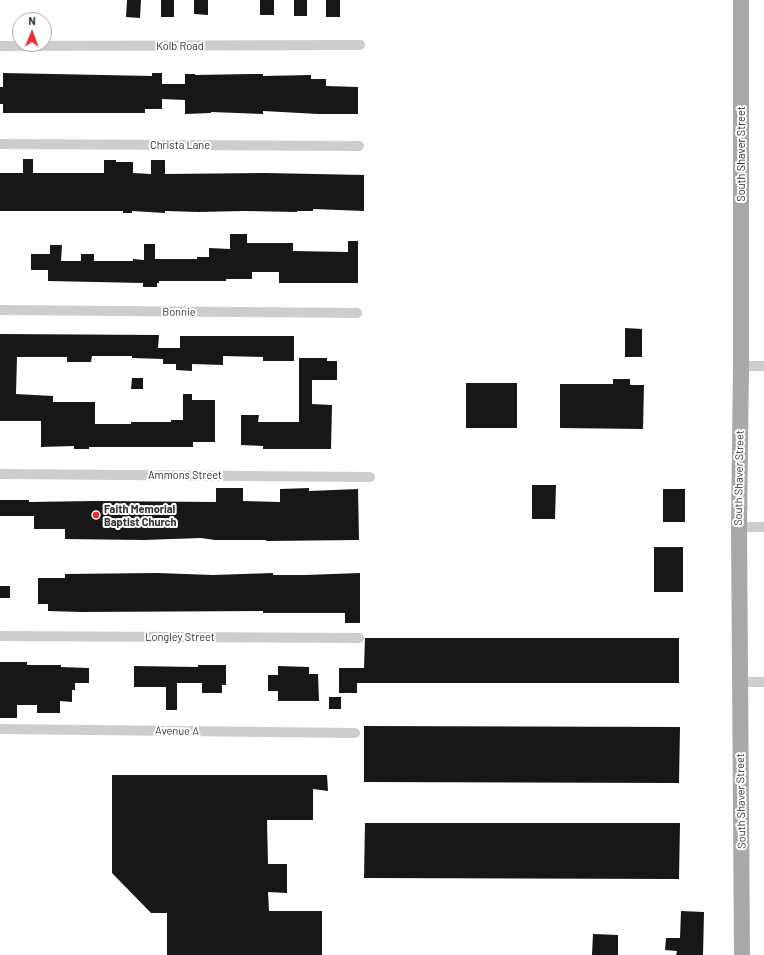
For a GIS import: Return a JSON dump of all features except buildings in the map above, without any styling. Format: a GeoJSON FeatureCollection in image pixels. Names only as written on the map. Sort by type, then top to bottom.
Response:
{"type":"FeatureCollection","features":[{"type":"Feature","properties":{"kind":"main road","name":"South Shaver Street"},"geometry":{"type":"LineString","coordinates":[[741,0],[741,366],[739,527],[742,955]]}},
{"type":"Feature","properties":{"kind":"street","name":"Kolb Road"},"geometry":{"type":"LineString","coordinates":[[0,46],[360,45]]}},
{"type":"Feature","properties":{"kind":"street","name":"Christa Lane"},"geometry":{"type":"LineString","coordinates":[[0,144],[359,146]]}},
{"type":"Feature","properties":{"kind":"street","name":"Bonnie"},"geometry":{"type":"LineString","coordinates":[[0,310],[357,313]]}},
{"type":"Feature","properties":{"kind":"street"},"geometry":{"type":"LineString","coordinates":[[741,366],[764,366]]}},
{"type":"Feature","properties":{"kind":"street","name":"Ammons Street"},"geometry":{"type":"LineString","coordinates":[[0,474],[370,476]]}},
{"type":"Feature","properties":{"kind":"street"},"geometry":{"type":"LineString","coordinates":[[739,527],[764,527]]}},
{"type":"Feature","properties":{"kind":"street","name":"Longley Street"},"geometry":{"type":"LineString","coordinates":[[0,636],[359,638]]}},
{"type":"Feature","properties":{"kind":"street"},"geometry":{"type":"LineString","coordinates":[[740,682],[764,682]]}},
{"type":"Feature","properties":{"kind":"street","name":"Avenue A"},"geometry":{"type":"LineString","coordinates":[[0,729],[355,733]]}},
{"type":"Feature","properties":{"kind":"place","name":"Faith Memorial Baptist Church"},"geometry":{"type":"Point","coordinates":[96,515]}}]}
